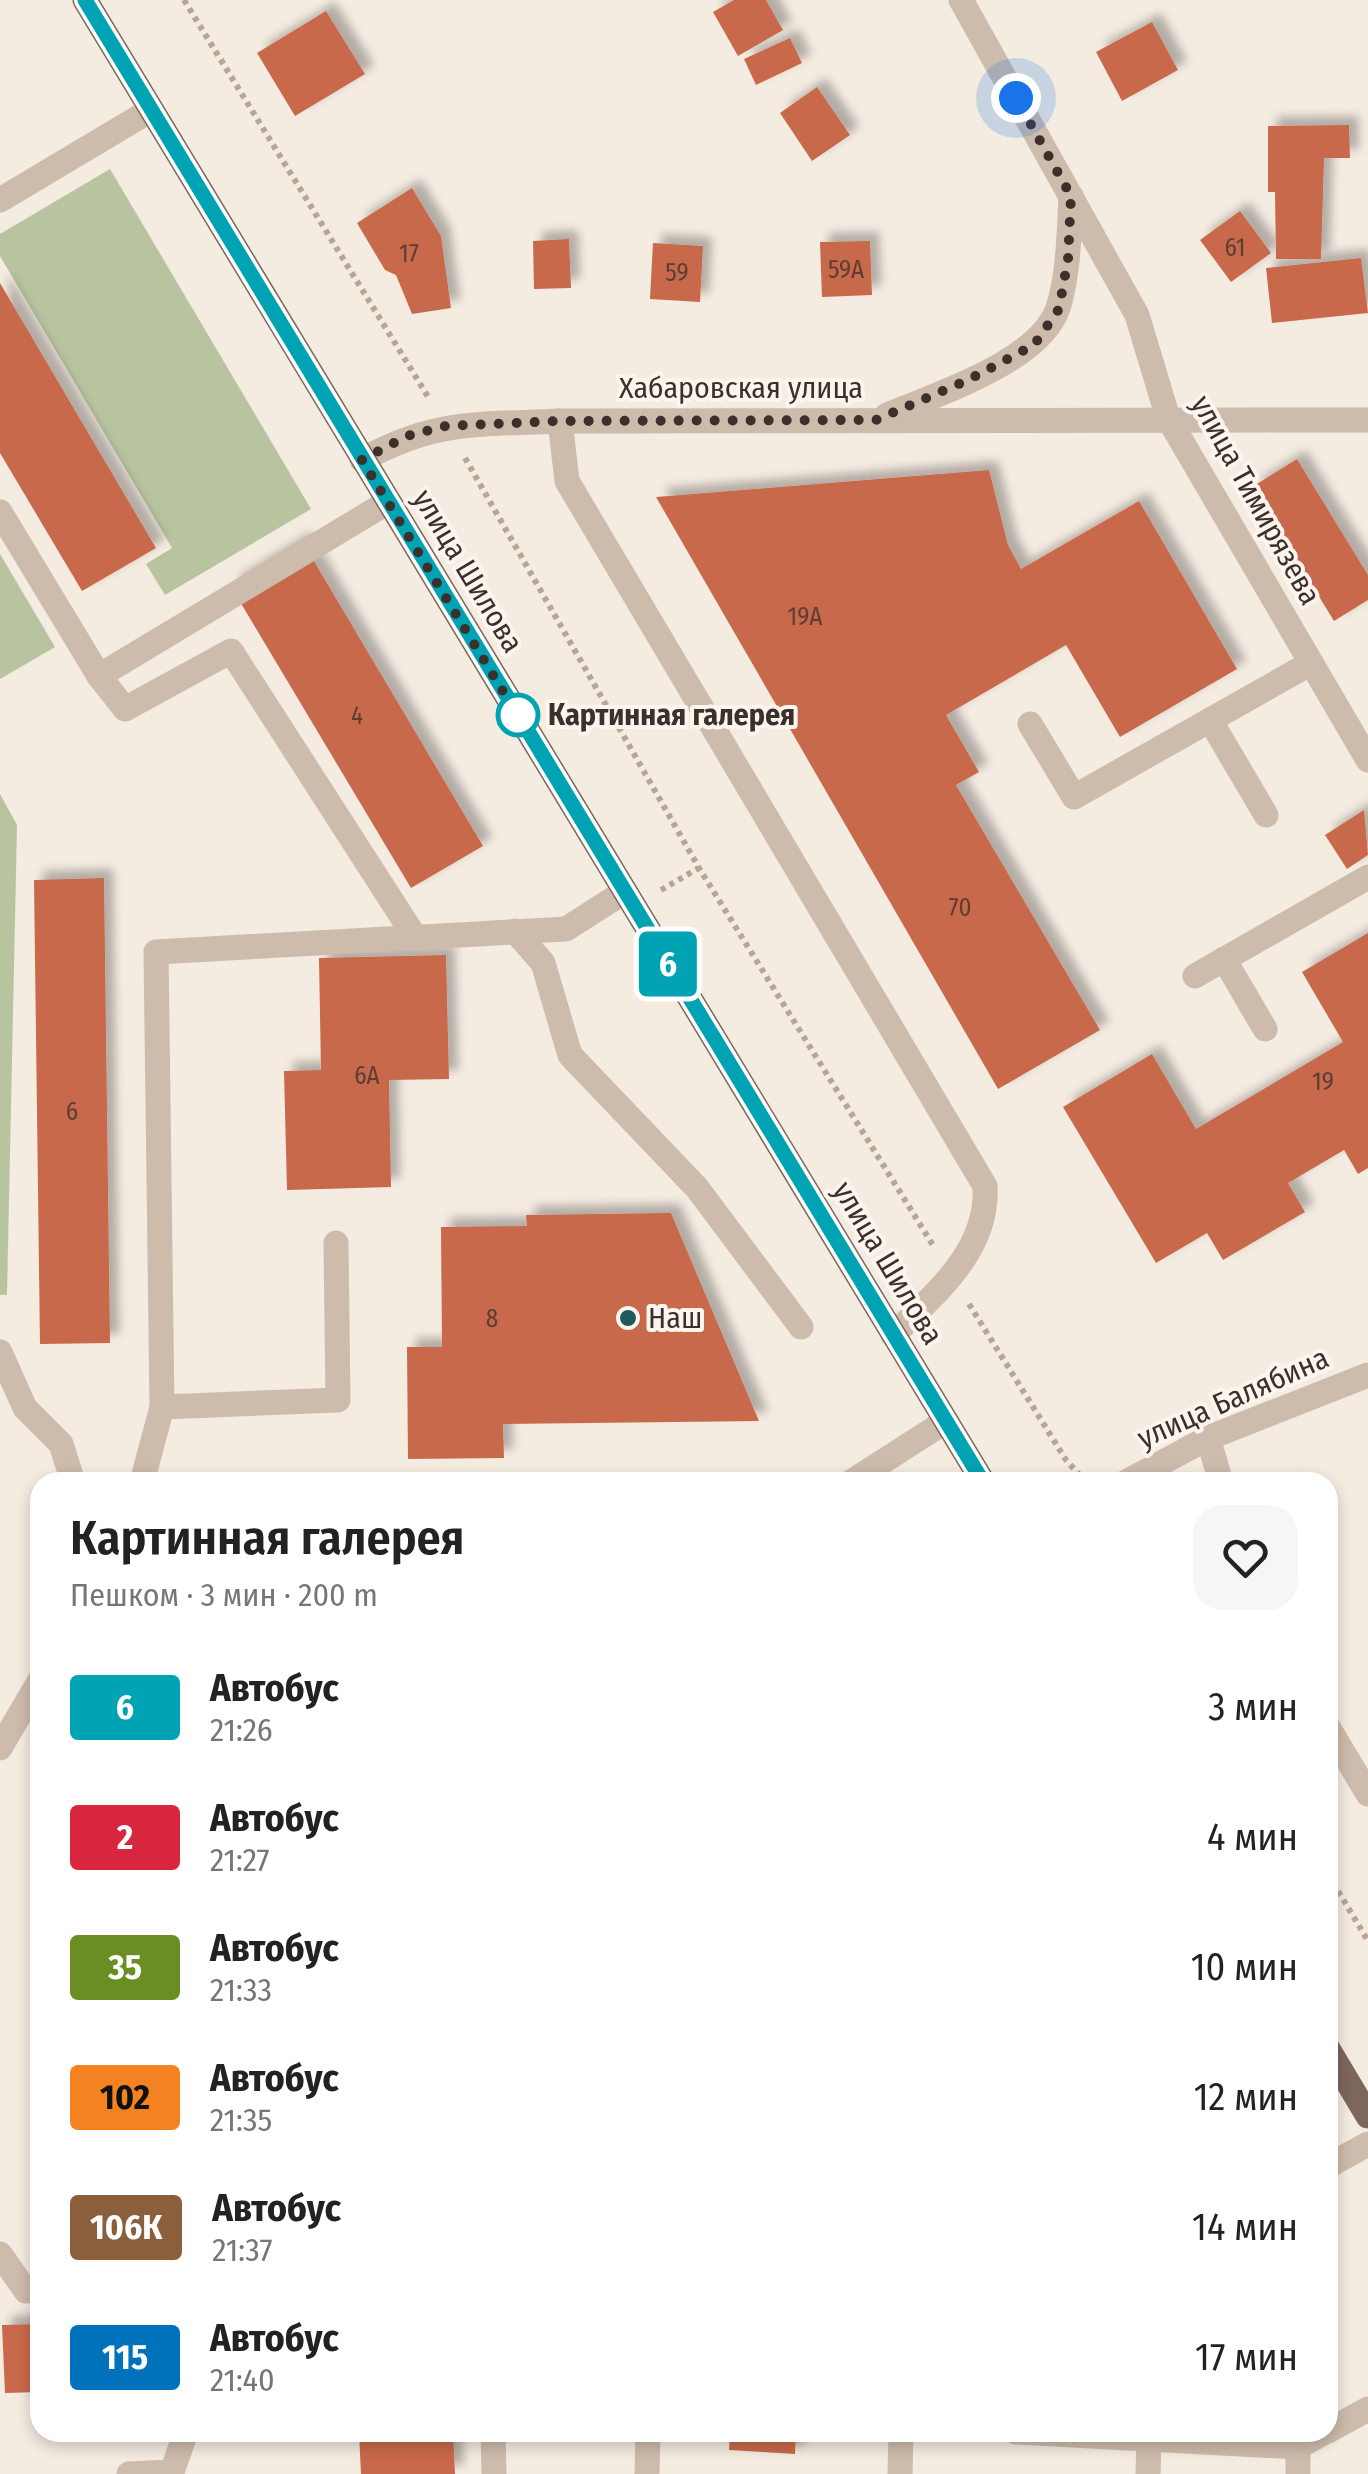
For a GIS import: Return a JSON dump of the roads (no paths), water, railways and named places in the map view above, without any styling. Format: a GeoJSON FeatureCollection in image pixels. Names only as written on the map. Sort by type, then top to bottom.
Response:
{"type":"FeatureCollection","features":[{"type":"Feature","properties":{"kind":"main road","name":"улица Шилова"},"geometry":{"type":"LineString","coordinates":[[85,0],[977,1472]]}},
{"type":"Feature","properties":{"kind":"main road"},"geometry":{"type":"LineString","coordinates":[[1338,2066],[1368,2116]]}},
{"type":"Feature","properties":{"kind":"street","name":"улица Тимирязева"},"geometry":{"type":"LineString","coordinates":[[961,0],[1137,315],[1168,418],[1368,760]]}},
{"type":"Feature","properties":{"kind":"street"},"geometry":{"type":"LineString","coordinates":[[0,200],[152,110]]}},
{"type":"Feature","properties":{"kind":"street"},"geometry":{"type":"LineString","coordinates":[[876,420],[968,380],[1034,345],[1059,309],[1068,259],[1071,196]]}},
{"type":"Feature","properties":{"kind":"street","name":"Хабаровская улица"},"geometry":{"type":"LineString","coordinates":[[362,460],[407,436],[446,426],[560,421],[1368,420]]}},
{"type":"Feature","properties":{"kind":"street"},"geometry":{"type":"LineString","coordinates":[[560,421],[566,482],[984,1186],[986,1216],[952,1277],[893,1335]]}},
{"type":"Feature","properties":{"kind":"street"},"geometry":{"type":"LineString","coordinates":[[99,676],[388,502]]}},
{"type":"Feature","properties":{"kind":"street"},"geometry":{"type":"LineString","coordinates":[[0,512],[99,676],[125,709],[231,651],[415,937]]}},
{"type":"Feature","properties":{"kind":"street"},"geometry":{"type":"LineString","coordinates":[[1030,724],[1074,797],[1311,662]]}},
{"type":"Feature","properties":{"kind":"street"},"geometry":{"type":"LineString","coordinates":[[1210,720],[1266,815]]}},
{"type":"Feature","properties":{"kind":"street"},"geometry":{"type":"LineString","coordinates":[[1195,976],[1368,877]]}},
{"type":"Feature","properties":{"kind":"street"},"geometry":{"type":"LineString","coordinates":[[145,1472],[162,1407],[156,952],[566,928],[624,892]]}},
{"type":"Feature","properties":{"kind":"street"},"geometry":{"type":"LineString","coordinates":[[516,931],[543,963],[570,1055],[697,1188],[801,1326]]}},
{"type":"Feature","properties":{"kind":"street"},"geometry":{"type":"LineString","coordinates":[[1224,960],[1265,1029]]}},
{"type":"Feature","properties":{"kind":"street"},"geometry":{"type":"LineString","coordinates":[[162,1407],[338,1400],[336,1243]]}},
{"type":"Feature","properties":{"kind":"street"},"geometry":{"type":"LineString","coordinates":[[0,1352],[25,1408],[60,1444],[70,1472]]}},
{"type":"Feature","properties":{"kind":"street","name":"улица Балябина"},"geometry":{"type":"LineString","coordinates":[[1145,1472],[1208,1438],[1368,1375]]}},
{"type":"Feature","properties":{"kind":"street"},"geometry":{"type":"LineString","coordinates":[[867,1472],[946,1421]]}},
{"type":"Feature","properties":{"kind":"street"},"geometry":{"type":"LineString","coordinates":[[1208,1438],[1218,1472]]}},
{"type":"Feature","properties":{"kind":"street"},"geometry":{"type":"LineString","coordinates":[[0,1748],[30,1697]]}},
{"type":"Feature","properties":{"kind":"street"},"geometry":{"type":"LineString","coordinates":[[1338,1744],[1368,1794]]}},
{"type":"Feature","properties":{"kind":"street"},"geometry":{"type":"LineString","coordinates":[[1338,2160],[1368,2144]]}},
{"type":"Feature","properties":{"kind":"street"},"geometry":{"type":"LineString","coordinates":[[0,2254],[26,2290],[30,2290]]}},
{"type":"Feature","properties":{"kind":"street"},"geometry":{"type":"LineString","coordinates":[[1338,2425],[1368,2409]]}},
{"type":"Feature","properties":{"kind":"street"},"geometry":{"type":"LineString","coordinates":[[129,2474],[172,2472],[182,2442]]}},
{"type":"Feature","properties":{"kind":"street"},"geometry":{"type":"LineString","coordinates":[[494,2442],[494,2474]]}},
{"type":"Feature","properties":{"kind":"street"},"geometry":{"type":"LineString","coordinates":[[647,2474],[648,2442]]}},
{"type":"Feature","properties":{"kind":"street"},"geometry":{"type":"LineString","coordinates":[[900,2474],[901,2442]]}},
{"type":"Feature","properties":{"kind":"street"},"geometry":{"type":"LineString","coordinates":[[1148,2474],[1149,2442]]}},
{"type":"Feature","properties":{"kind":"street"},"geometry":{"type":"LineString","coordinates":[[1205,2442],[1298,2447],[1307,2442]]}},
{"type":"Feature","properties":{"kind":"street"},"geometry":{"type":"LineString","coordinates":[[1298,2447],[1298,2474]]}},
{"type":"Feature","properties":{"kind":"place","name":"Картинная галерея"},"geometry":{"type":"Point","coordinates":[518,715]}},
{"type":"Feature","properties":{"kind":"place","name":"Наш"},"geometry":{"type":"Point","coordinates":[628,1318]}}]}
